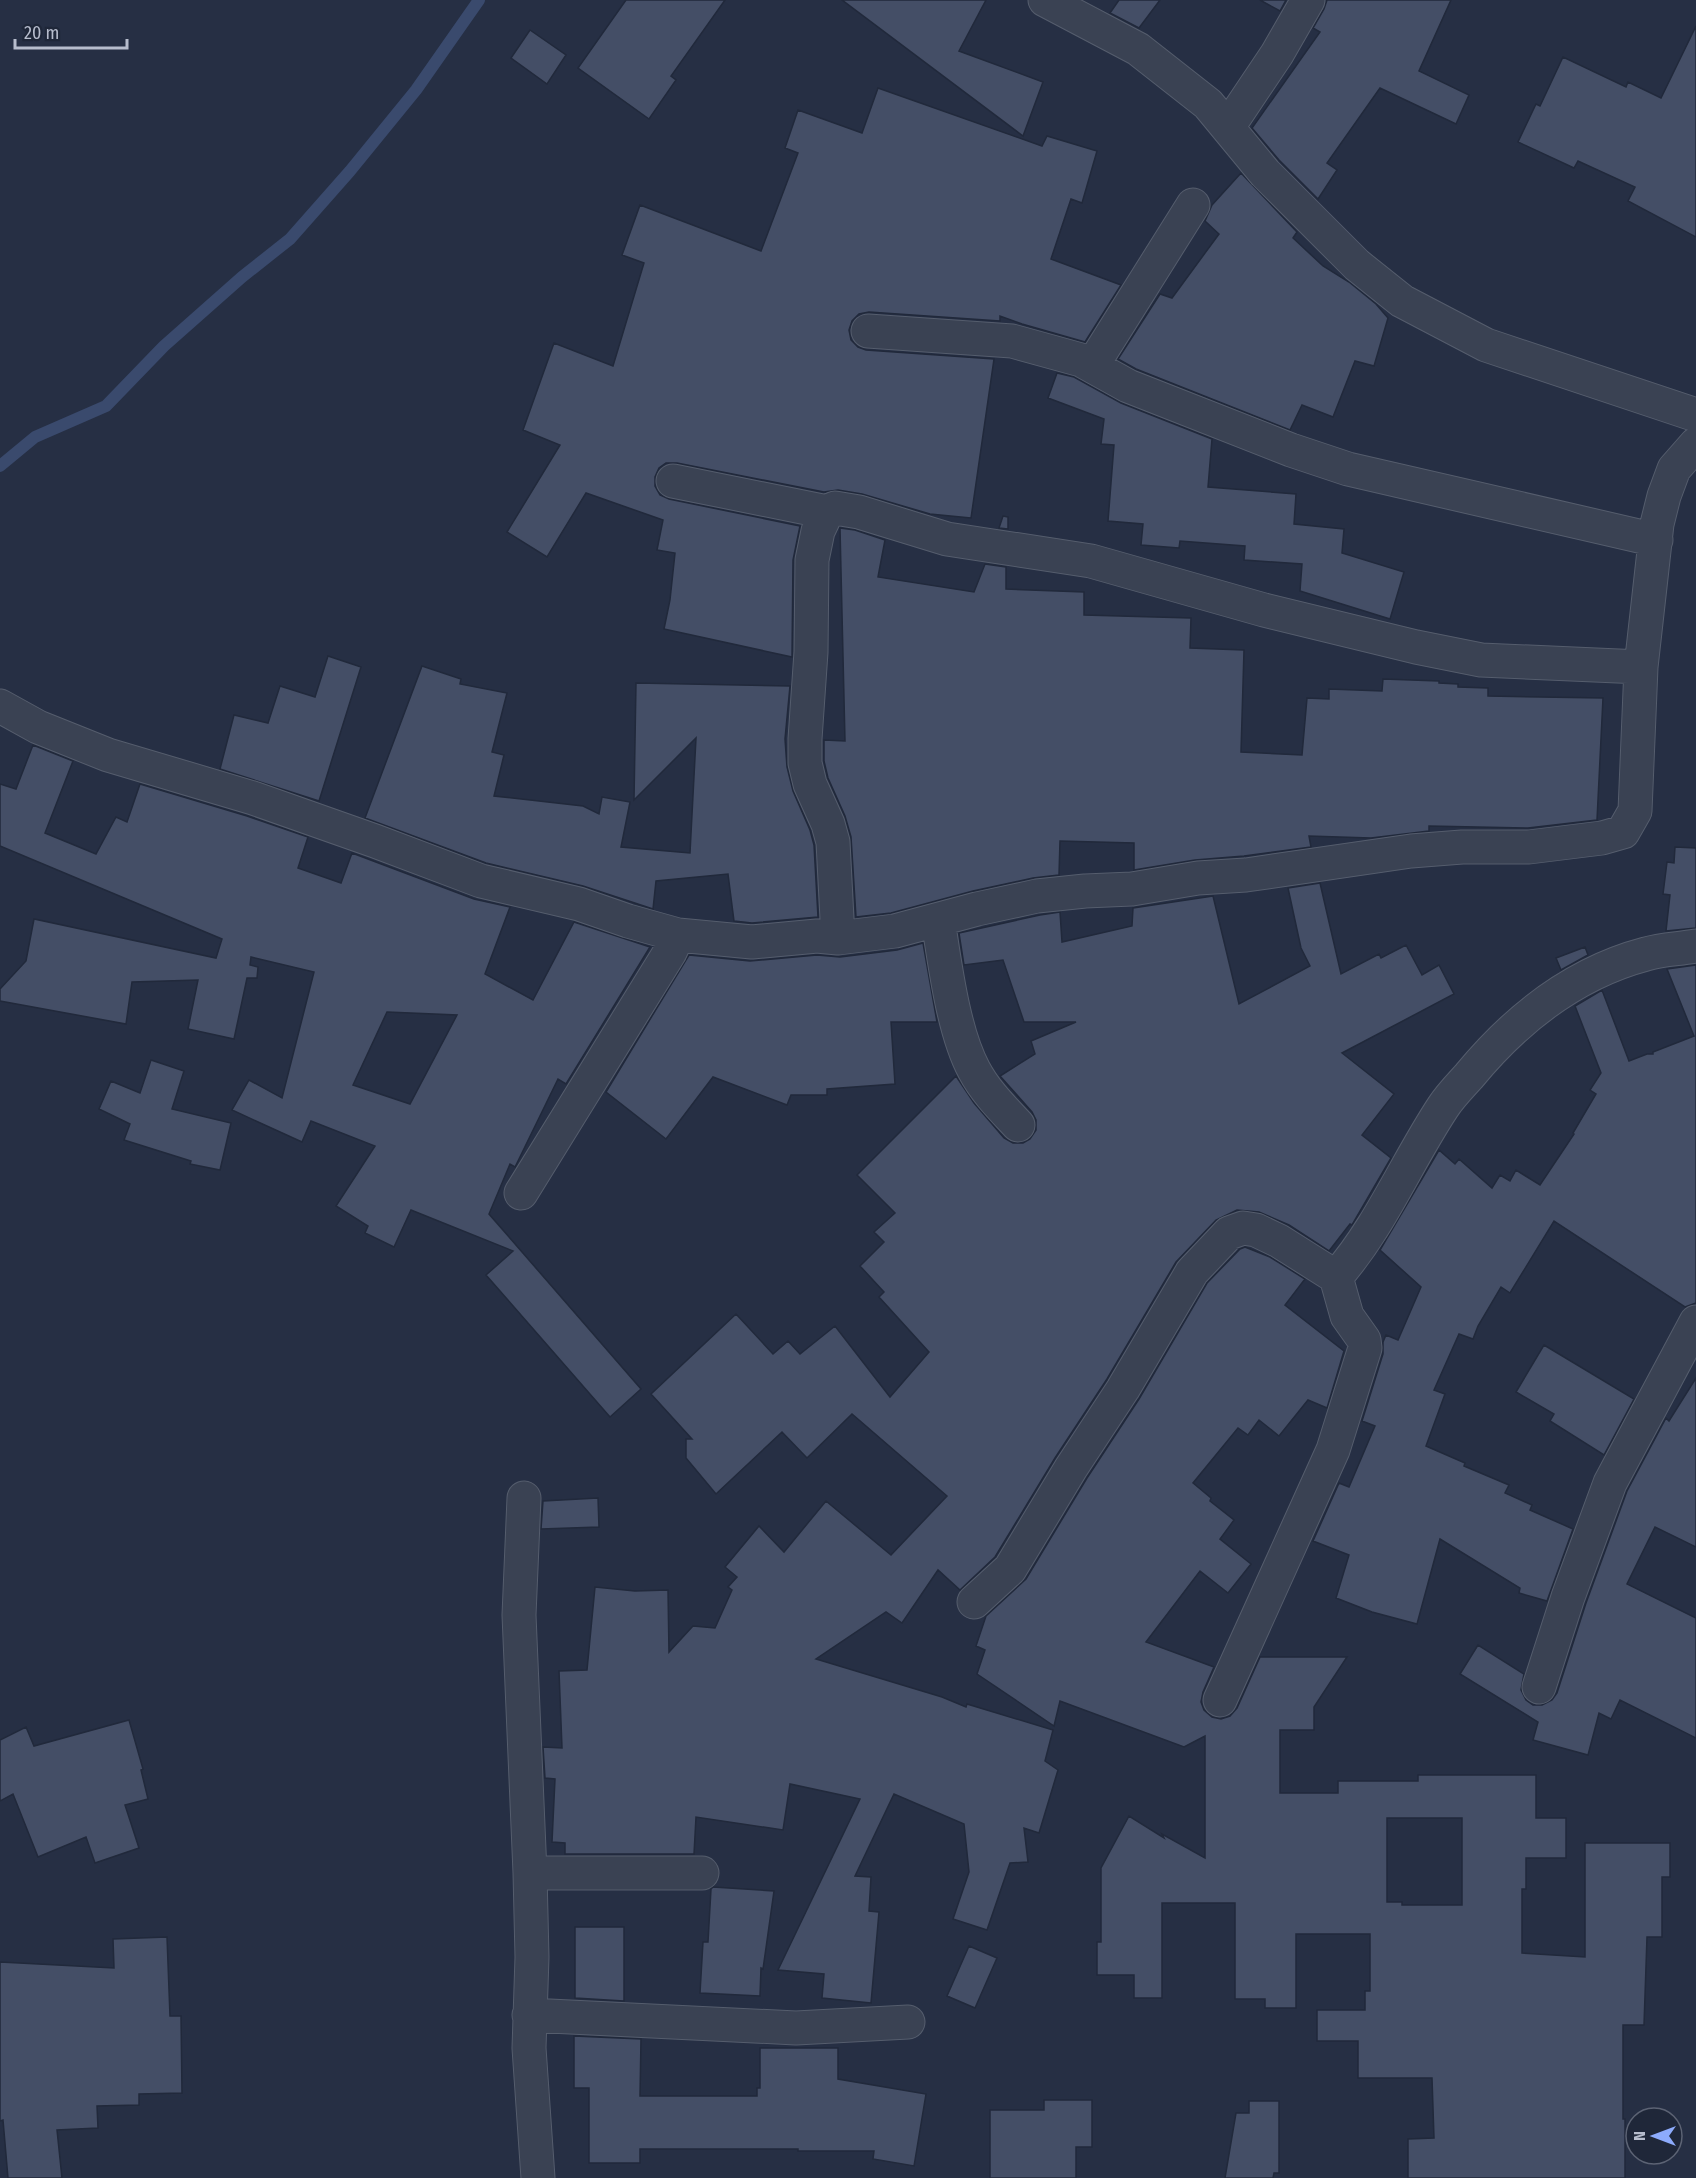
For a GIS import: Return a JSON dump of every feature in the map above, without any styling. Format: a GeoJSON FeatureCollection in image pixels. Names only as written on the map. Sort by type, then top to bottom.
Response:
{"type":"FeatureCollection","features":[{"type":"Feature","properties":{"kind":"street"},"geometry":{"type":"LineString","coordinates":[[1045,0],[1096,12],[1138,49],[1208,104],[1265,173],[1357,266],[1402,301],[1486,345],[1696,415]]}},
{"type":"Feature","properties":{"kind":"street"},"geometry":{"type":"LineString","coordinates":[[1228,127],[1277,54],[1308,0]]}},
{"type":"Feature","properties":{"kind":"street"},"geometry":{"type":"LineString","coordinates":[[1092,366],[1193,205]]}},
{"type":"Feature","properties":{"kind":"street"},"geometry":{"type":"LineString","coordinates":[[868,331],[1011,341],[1081,360],[1128,386],[1291,450],[1348,469],[1656,540]]}},
{"type":"Feature","properties":{"kind":"street"},"geometry":{"type":"LineString","coordinates":[[0,706],[38,727],[108,755],[253,798],[481,881],[579,904],[678,935],[752,942],[817,936],[838,938],[895,931],[1037,896],[1132,889],[1198,878],[1246,875],[1411,851],[1462,847],[1528,848],[1602,838],[1623,832],[1635,811],[1641,668],[1656,540],[1664,496],[1674,469],[1696,444]]}},
{"type":"Feature","properties":{"kind":"street"},"geometry":{"type":"LineString","coordinates":[[673,481],[827,512],[835,508],[859,512],[947,539],[1091,561],[1264,610],[1416,647],[1481,660],[1641,668]]}},
{"type":"Feature","properties":{"kind":"street"},"geometry":{"type":"LineString","coordinates":[[827,512],[818,531],[812,560],[811,652],[805,755],[810,784],[828,824],[833,842],[838,938]]}},
{"type":"Feature","properties":{"kind":"street"},"geometry":{"type":"LineString","coordinates":[[938,920],[948,981],[962,1040],[974,1070],[993,1098],[1018,1125]]}},
{"type":"Feature","properties":{"kind":"street"},"geometry":{"type":"LineString","coordinates":[[521,1193],[670,952],[678,935]]}},
{"type":"Feature","properties":{"kind":"street"},"geometry":{"type":"LineString","coordinates":[[1336,1277],[1351,1260],[1372,1227],[1444,1106],[1492,1048],[1537,1007],[1576,982],[1647,953],[1696,946]]}},
{"type":"Feature","properties":{"kind":"street"},"geometry":{"type":"LineString","coordinates":[[974,1602],[1010,1569],[1071,1468],[1123,1389],[1192,1272],[1229,1233],[1243,1228],[1256,1230],[1279,1241],[1336,1277],[1347,1316],[1364,1340],[1365,1348],[1333,1450],[1220,1700]]}},
{"type":"Feature","properties":{"kind":"street"},"geometry":{"type":"LineString","coordinates":[[1539,1687],[1568,1598],[1610,1483],[1696,1322]]}},
{"type":"Feature","properties":{"kind":"street"},"geometry":{"type":"LineString","coordinates":[[524,1498],[519,1615],[532,1958],[529,2048],[538,2178]]}},
{"type":"Feature","properties":{"kind":"street"},"geometry":{"type":"LineString","coordinates":[[530,1873],[702,1873]]}},
{"type":"Feature","properties":{"kind":"street"},"geometry":{"type":"LineString","coordinates":[[529,2014],[796,2028],[908,2022]]}},
{"type":"Feature","properties":{"kind":"building"},"geometry":{"type":"Polygon","coordinates":[[[626,0],[725,0],[671,76],[676,80],[649,119],[578,68],[626,0]]]}},
{"type":"Feature","properties":{"kind":"building"},"geometry":{"type":"Polygon","coordinates":[[[842,0],[986,0],[959,51],[1043,82],[1023,136],[842,0]]]}},
{"type":"Feature","properties":{"kind":"building"},"geometry":{"type":"Polygon","coordinates":[[[1119,0],[1160,0],[1139,28],[1110,13],[1119,0]]]}},
{"type":"Feature","properties":{"kind":"building"},"geometry":{"type":"Polygon","coordinates":[[[1260,0],[1286,0],[1280,11],[1260,0]]]}},
{"type":"Feature","properties":{"kind":"building"},"geometry":{"type":"Polygon","coordinates":[[[1327,0],[1451,0],[1419,71],[1469,95],[1456,124],[1380,88],[1327,163],[1337,170],[1318,199],[1279,160],[1252,128],[1320,32],[1313,28],[1327,0]]]}},
{"type":"Feature","properties":{"kind":"building"},"geometry":{"type":"Polygon","coordinates":[[[1696,26],[1696,237],[1628,201],[1635,187],[1578,161],[1574,168],[1518,142],[1536,104],[1540,106],[1563,57],[1626,87],[1628,82],[1661,98],[1696,26]]]}},
{"type":"Feature","properties":{"kind":"building"},"geometry":{"type":"Polygon","coordinates":[[[530,30],[566,55],[547,84],[511,58],[530,30]]]}},
{"type":"Feature","properties":{"kind":"building"},"geometry":{"type":"Polygon","coordinates":[[[878,88],[1042,146],[1047,136],[1097,151],[1082,203],[1071,199],[1051,259],[1121,285],[1085,342],[1000,316],[1000,321],[869,312],[859,314],[852,321],[849,330],[851,340],[858,347],[866,350],[994,359],[971,518],[930,514],[862,494],[838,490],[824,492],[677,463],[666,463],[659,468],[655,477],[655,486],[660,495],[669,499],[800,526],[793,560],[792,657],[664,629],[675,553],[657,550],[663,520],[586,493],[547,557],[507,532],[560,445],[523,430],[554,343],[613,366],[644,263],[622,255],[640,205],[761,251],[798,153],[785,148],[798,110],[862,133],[878,88]]]}},
{"type":"Feature","properties":{"kind":"building"},"geometry":{"type":"Polygon","coordinates":[[[1241,173],[1297,232],[1293,238],[1323,266],[1349,282],[1376,304],[1388,318],[1374,366],[1355,361],[1333,417],[1302,405],[1290,430],[1136,369],[1118,359],[1160,294],[1172,298],[1219,234],[1205,221],[1212,205],[1241,173]]]}},
{"type":"Feature","properties":{"kind":"building"},"geometry":{"type":"Polygon","coordinates":[[[1057,373],[1074,377],[1121,403],[1212,439],[1208,487],[1296,494],[1294,524],[1344,529],[1342,553],[1404,572],[1390,619],[1300,591],[1302,564],[1244,560],[1245,546],[1180,541],[1179,548],[1141,545],[1143,524],[1108,521],[1114,445],[1101,444],[1104,419],[1048,398],[1057,373]]]}},
{"type":"Feature","properties":{"kind":"building"},"geometry":{"type":"Polygon","coordinates":[[[1003,516],[1008,517],[1008,529],[999,528],[1003,516]]]}},
{"type":"Feature","properties":{"kind":"building"},"geometry":{"type":"Polygon","coordinates":[[[840,528],[855,530],[885,540],[878,577],[974,592],[985,564],[1006,567],[1006,589],[1084,592],[1084,615],[1191,618],[1190,648],[1244,650],[1241,752],[1302,755],[1307,698],[1329,699],[1329,689],[1382,691],[1383,679],[1439,681],[1439,683],[1458,684],[1458,687],[1488,688],[1488,696],[1603,698],[1597,820],[1528,828],[1429,826],[1429,831],[1371,838],[1309,836],[1311,847],[1195,860],[1134,870],[1134,843],[1060,841],[1059,875],[1033,878],[973,891],[891,913],[856,917],[851,837],[845,816],[828,778],[824,761],[824,740],[845,741],[840,528]]]}},
{"type":"Feature","properties":{"kind":"building"},"geometry":{"type":"Polygon","coordinates":[[[328,656],[361,667],[319,801],[220,769],[234,715],[268,723],[280,686],[315,697],[328,656]]]}},
{"type":"Feature","properties":{"kind":"building"},"geometry":{"type":"Polygon","coordinates":[[[422,666],[461,679],[460,684],[507,693],[492,752],[504,755],[494,796],[583,806],[599,814],[602,797],[630,802],[621,847],[690,853],[696,738],[634,800],[636,683],[790,686],[785,739],[787,767],[793,791],[814,845],[818,917],[752,923],[734,921],[728,874],[656,881],[653,909],[583,886],[486,863],[365,818],[422,666]]]}},
{"type":"Feature","properties":{"kind":"building"},"geometry":{"type":"Polygon","coordinates":[[[33,745],[73,761],[45,833],[96,854],[116,817],[127,822],[140,784],[308,837],[298,868],[341,883],[352,853],[474,899],[510,907],[485,974],[533,1000],[574,922],[650,947],[566,1084],[558,1079],[515,1167],[510,1164],[489,1214],[641,1389],[610,1417],[486,1275],[513,1251],[411,1210],[394,1247],[365,1233],[368,1226],[336,1206],[375,1146],[311,1121],[302,1142],[232,1110],[249,1080],[282,1098],[314,972],[251,957],[250,965],[258,967],[257,978],[247,978],[234,1039],[188,1029],[198,980],[132,982],[126,1024],[0,1001],[0,989],[26,961],[34,919],[216,958],[222,939],[0,846],[0,784],[16,789],[33,745]],[[387,1012],[353,1085],[410,1104],[457,1015],[387,1012]]]}},
{"type":"Feature","properties":{"kind":"building"},"geometry":{"type":"Polygon","coordinates":[[[1675,847],[1696,848],[1696,928],[1666,931],[1670,895],[1663,894],[1667,862],[1674,863],[1675,847]]]}},
{"type":"Feature","properties":{"kind":"building"},"geometry":{"type":"Polygon","coordinates":[[[1320,883],[1341,974],[1379,954],[1381,958],[1406,945],[1422,975],[1439,965],[1454,994],[1342,1053],[1394,1094],[1362,1135],[1391,1158],[1352,1225],[1350,1224],[1329,1251],[1289,1225],[1259,1212],[1237,1210],[1216,1220],[1176,1262],[1107,1379],[1055,1458],[995,1557],[960,1590],[938,1570],[902,1623],[886,1612],[816,1659],[942,1697],[966,1707],[967,1704],[1053,1730],[1045,1761],[1058,1770],[1039,1833],[1024,1828],[1028,1862],[1010,1863],[987,1930],[953,1919],[969,1872],[964,1824],[894,1794],[855,1876],[871,1877],[869,1911],[879,1912],[871,2003],[822,1998],[824,1974],[778,1970],[860,1799],[790,1784],[783,1830],[696,1817],[694,1854],[565,1854],[565,1843],[552,1842],[555,1779],[545,1778],[543,1747],[562,1748],[559,1671],[587,1670],[595,1587],[635,1591],[668,1590],[669,1652],[693,1626],[715,1628],[732,1590],[728,1587],[737,1577],[725,1567],[759,1526],[784,1552],[826,1501],[891,1555],[947,1496],[852,1414],[807,1458],[782,1432],[716,1494],[686,1458],[686,1439],[692,1439],[651,1394],[736,1314],[773,1354],[788,1341],[800,1354],[835,1326],[890,1397],[929,1352],[879,1297],[884,1292],[860,1266],[884,1242],[874,1232],[895,1213],[857,1175],[956,1076],[974,1103],[1004,1138],[1013,1143],[1023,1143],[1030,1139],[1036,1130],[1036,1120],[1032,1112],[1000,1076],[1035,1054],[1031,1041],[1076,1022],[1024,1022],[1003,960],[964,965],[959,933],[1060,912],[1062,942],[1132,926],[1133,908],[1213,896],[1239,1004],[1310,966],[1301,948],[1288,888],[1320,883]]]}},
{"type":"Feature","properties":{"kind":"building"},"geometry":{"type":"Polygon","coordinates":[[[923,943],[937,1022],[891,1022],[895,1084],[827,1089],[827,1095],[791,1095],[787,1105],[713,1077],[666,1139],[606,1092],[689,955],[750,961],[817,955],[840,957],[897,950],[923,943]]]}},
{"type":"Feature","properties":{"kind":"building"},"geometry":{"type":"Polygon","coordinates":[[[1585,947],[1588,955],[1561,970],[1556,958],[1585,947]]]}},
{"type":"Feature","properties":{"kind":"building"},"geometry":{"type":"Polygon","coordinates":[[[1696,965],[1696,1303],[1685,1307],[1554,1221],[1510,1293],[1501,1287],[1473,1339],[1459,1334],[1434,1390],[1445,1394],[1426,1446],[1465,1463],[1464,1466],[1509,1485],[1505,1493],[1532,1505],[1530,1510],[1573,1529],[1547,1601],[1519,1593],[1520,1588],[1440,1539],[1417,1624],[1372,1612],[1336,1598],[1349,1555],[1313,1541],[1339,1483],[1349,1487],[1375,1426],[1362,1421],[1383,1354],[1383,1342],[1386,1335],[1398,1340],[1421,1287],[1380,1250],[1439,1150],[1455,1164],[1459,1159],[1492,1188],[1500,1175],[1510,1181],[1516,1170],[1540,1185],[1574,1134],[1596,1094],[1590,1090],[1601,1073],[1575,1006],[1602,990],[1629,1061],[1653,1054],[1653,1052],[1694,1036],[1667,969],[1696,965]]]}},
{"type":"Feature","properties":{"kind":"building"},"geometry":{"type":"Polygon","coordinates":[[[151,1060],[184,1071],[172,1109],[231,1123],[220,1170],[190,1164],[191,1161],[124,1140],[130,1124],[99,1109],[111,1081],[140,1093],[151,1060]]]}},
{"type":"Feature","properties":{"kind":"building"},"geometry":{"type":"Polygon","coordinates":[[[1245,1247],[1270,1257],[1305,1279],[1285,1305],[1344,1351],[1327,1408],[1308,1400],[1279,1436],[1259,1420],[1248,1435],[1238,1428],[1193,1483],[1211,1498],[1210,1501],[1234,1520],[1220,1539],[1251,1564],[1228,1593],[1200,1571],[1146,1642],[1214,1667],[1201,1702],[1204,1710],[1212,1717],[1221,1719],[1230,1716],[1237,1708],[1260,1657],[1347,1657],[1314,1707],[1314,1730],[1280,1730],[1280,1793],[1338,1793],[1338,1781],[1418,1781],[1418,1775],[1536,1775],[1536,1818],[1566,1818],[1566,1858],[1526,1858],[1526,1889],[1522,1889],[1522,1953],[1585,1957],[1585,1843],[1670,1843],[1670,1877],[1662,1877],[1662,1937],[1647,1937],[1644,2025],[1623,2025],[1625,2178],[1408,2178],[1408,2139],[1434,2138],[1432,2078],[1358,2078],[1358,2041],[1317,2041],[1317,2010],[1365,2010],[1365,1991],[1370,1991],[1370,1934],[1296,1934],[1296,2008],[1265,2008],[1265,1999],[1235,1999],[1235,1903],[1162,1903],[1162,1998],[1134,1998],[1134,1975],[1097,1975],[1097,1942],[1101,1942],[1101,1868],[1129,1816],[1164,1838],[1162,1834],[1205,1858],[1205,1736],[1184,1747],[1060,1701],[1054,1726],[977,1674],[985,1650],[976,1646],[986,1616],[1026,1579],[1087,1478],[1139,1399],[1207,1283],[1240,1249],[1245,1247]],[[1387,1818],[1387,1902],[1402,1902],[1402,1905],[1462,1905],[1462,1818],[1387,1818]]]}},
{"type":"Feature","properties":{"kind":"building"},"geometry":{"type":"Polygon","coordinates":[[[1544,1345],[1634,1399],[1604,1455],[1550,1421],[1554,1414],[1516,1392],[1544,1345]]]}},
{"type":"Feature","properties":{"kind":"building"},"geometry":{"type":"Polygon","coordinates":[[[1696,1378],[1696,1547],[1655,1527],[1627,1584],[1696,1618],[1696,1738],[1620,1700],[1611,1719],[1599,1713],[1588,1755],[1533,1740],[1538,1722],[1460,1674],[1478,1645],[1524,1674],[1521,1690],[1526,1700],[1533,1705],[1542,1705],[1552,1700],[1557,1693],[1586,1603],[1627,1491],[1666,1418],[1669,1421],[1696,1378]]]}},
{"type":"Feature","properties":{"kind":"building"},"geometry":{"type":"Polygon","coordinates":[[[598,1498],[599,1527],[541,1529],[543,1501],[598,1498]]]}},
{"type":"Feature","properties":{"kind":"building"},"geometry":{"type":"Polygon","coordinates":[[[129,1720],[143,1769],[141,1770],[148,1799],[125,1805],[139,1848],[95,1863],[86,1837],[38,1857],[13,1794],[0,1801],[0,1740],[26,1727],[34,1746],[129,1720]]]}},
{"type":"Feature","properties":{"kind":"building"},"geometry":{"type":"Polygon","coordinates":[[[713,1887],[774,1891],[763,1969],[761,1968],[760,1996],[700,1993],[703,1942],[708,1942],[711,1889],[713,1887]]]}},
{"type":"Feature","properties":{"kind":"building"},"geometry":{"type":"Polygon","coordinates":[[[575,1927],[624,1927],[624,2001],[575,1998],[575,1927]]]}},
{"type":"Feature","properties":{"kind":"building"},"geometry":{"type":"Polygon","coordinates":[[[167,1937],[170,2016],[181,2016],[182,2093],[139,2094],[139,2105],[97,2106],[98,2128],[57,2130],[62,2178],[8,2178],[3,2120],[0,2121],[0,1962],[114,1968],[113,1939],[167,1937]]]}},
{"type":"Feature","properties":{"kind":"building"},"geometry":{"type":"Polygon","coordinates":[[[969,1946],[997,1958],[975,2008],[947,1996],[969,1946]]]}},
{"type":"Feature","properties":{"kind":"building"},"geometry":{"type":"Polygon","coordinates":[[[574,2036],[641,2039],[640,2096],[757,2096],[757,2088],[760,2088],[760,2048],[838,2048],[838,2079],[926,2094],[914,2166],[873,2159],[874,2151],[798,2151],[798,2149],[640,2149],[640,2163],[589,2163],[589,2088],[574,2088],[574,2036]]]}},
{"type":"Feature","properties":{"kind":"building"},"geometry":{"type":"Polygon","coordinates":[[[1044,2100],[1092,2100],[1092,2147],[1076,2147],[1076,2178],[990,2178],[990,2110],[1044,2110],[1044,2100]]]}},
{"type":"Feature","properties":{"kind":"building"},"geometry":{"type":"Polygon","coordinates":[[[1249,2101],[1279,2101],[1279,2173],[1274,2173],[1273,2178],[1225,2178],[1236,2113],[1249,2113],[1249,2101]]]}},
{"type":"Feature","properties":{"kind":"waterway"},"geometry":{"type":"LineString","coordinates":[[0,466],[35,437],[106,406],[164,346],[242,277],[290,239],[350,171],[416,90],[479,0]]}}]}
